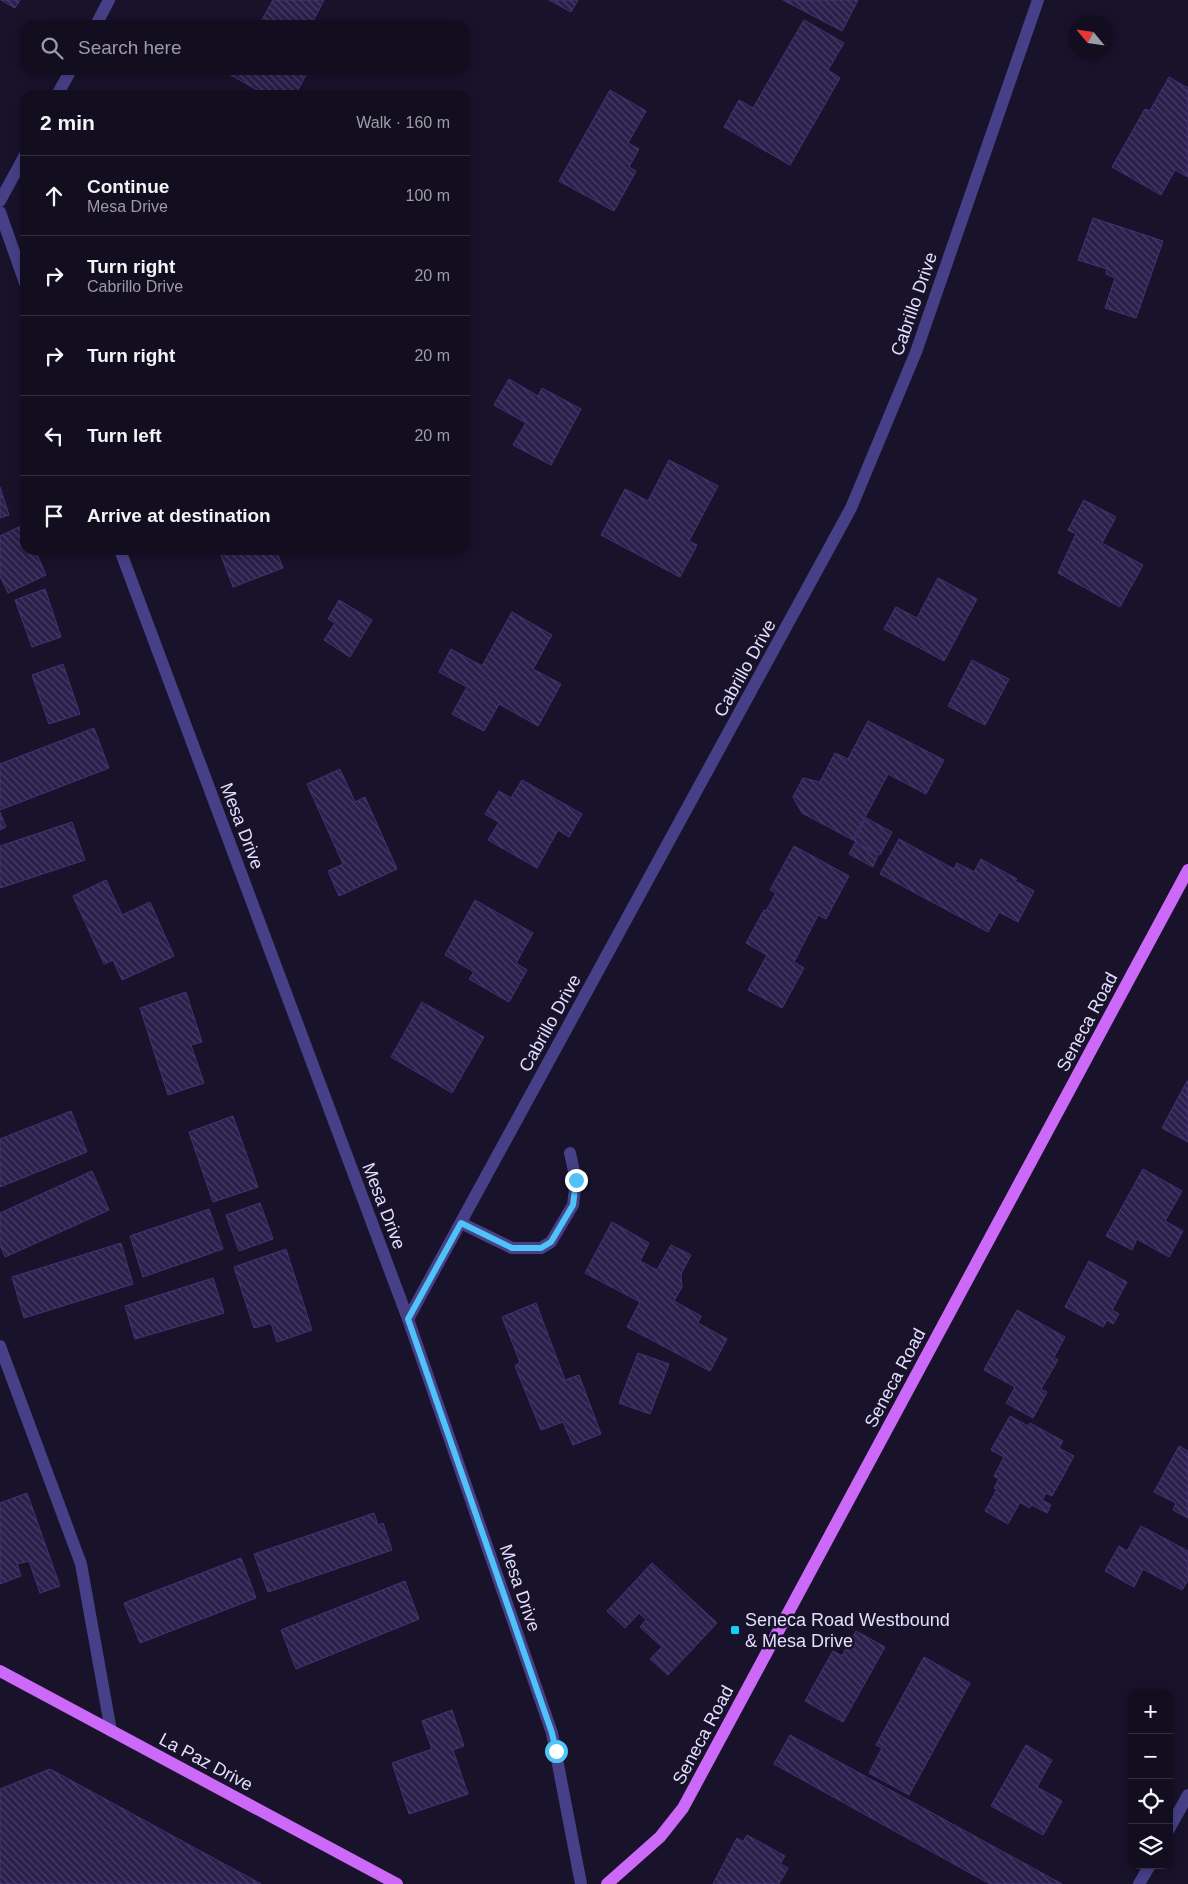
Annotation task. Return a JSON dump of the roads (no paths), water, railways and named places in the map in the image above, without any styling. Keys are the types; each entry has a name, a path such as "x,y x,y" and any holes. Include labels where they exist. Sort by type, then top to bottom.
{"main road":[{"name":"Seneca Road","path":"607,1884 660,1837 683,1808 1188,870"},
{"name":"La Paz Drive","path":"0,1671 396,1884"}],"street":[{"path":"99,20 109,0"},
{"name":"Cabrillo Drive","path":"408,1319 851,508 916,352 1038,0"},
{"path":"60,90 68,75"},
{"path":"0,201 20,164"},
{"path":"0,212 20,269"},
{"name":"Mesa Drive","path":"122,555 408,1319 552,1733 581,1884"},
{"path":"461,1223 512,1248 541,1248 551,1242 573,1205 576,1180 570,1154"},
{"path":"0,1346 81,1564 111,1731"},
{"path":"1172,1824 1188,1795"},
{"path":"1139,1884 1148,1869"}],"place":[{"name":"Seneca Road Westbound & Mesa Drive","path":"735,1630"}]}
